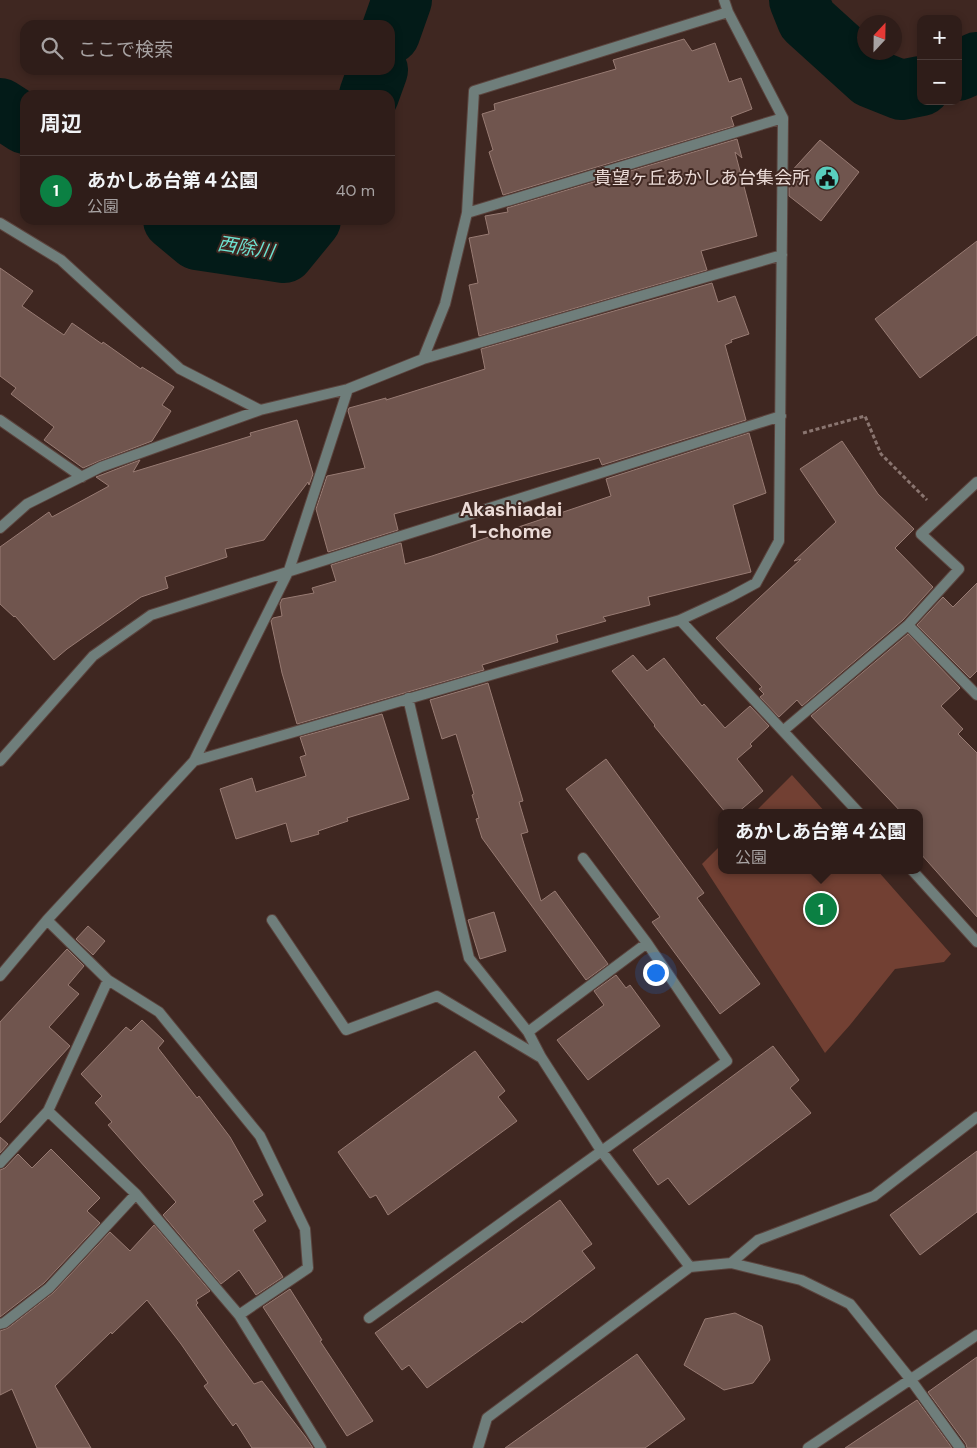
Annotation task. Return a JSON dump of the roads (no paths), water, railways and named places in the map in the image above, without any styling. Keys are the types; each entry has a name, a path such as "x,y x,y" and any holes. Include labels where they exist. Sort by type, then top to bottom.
{"street":[{"path":"194,761 680,620 756,583 779,540 782,118 728,12 724,0"},
{"path":"423,359 445,304 467,213 474,91 728,12"},
{"path":"467,213 782,118"},
{"path":"0,224 61,260 180,370 260,410"},
{"path":"0,528 27,504 101,467 260,410 348,389 423,359 782,255"},
{"path":"0,976 47,920 194,761 289,570 348,389"},
{"path":"0,761 93,656 150,615 781,416"},
{"path":"0,420 82,476"},
{"path":"784,730 908,625 959,569 921,534 977,482"},
{"path":"680,620 855,809"},
{"path":"908,625 977,695"},
{"path":"408,698 469,958 528,1032 541,1057 602,1152 690,1267"},
{"path":"369,1318 727,1061 647,943 583,858"},
{"path":"916,874 977,942"},
{"path":"47,920 108,980 159,1012 260,1136 305,1228 308,1268 239,1315"},
{"path":"272,920 346,1030 437,996 541,1057"},
{"path":"528,1032 647,943"},
{"path":"0,1163 48,1112 108,980"},
{"path":"48,1112 136,1194 239,1315 321,1448"},
{"path":"731,1263 758,1240 874,1196 977,1117"},
{"path":"0,1324 4,1323 49,1288 136,1194"},
{"path":"478,1448 487,1418 690,1267 731,1263 801,1280 850,1304 911,1380 960,1448"},
{"path":"808,1448 977,1335"}],"waterway":[{"name":"西除川","path":"395,20 402,0"},
{"name":"西除川","path":"799,0 807,20 871,78 901,90 917,87"},
{"name":"西除川","path":"962,69 977,62"},
{"name":"西除川","path":"371,90 376,75"},
{"name":"西除川","path":"0,108 20,121"},
{"name":"西除川","path":"179,225 197,240 284,253 307,225"}],"place":[{"name":"貴望ヶ丘あかしあ台集会所","path":"827,178"},
{"name":"あかしあ台第４公園","path":"821,909"}],"district":[{"name":"Akashiadai 1-chome","path":"511,520"}]}
